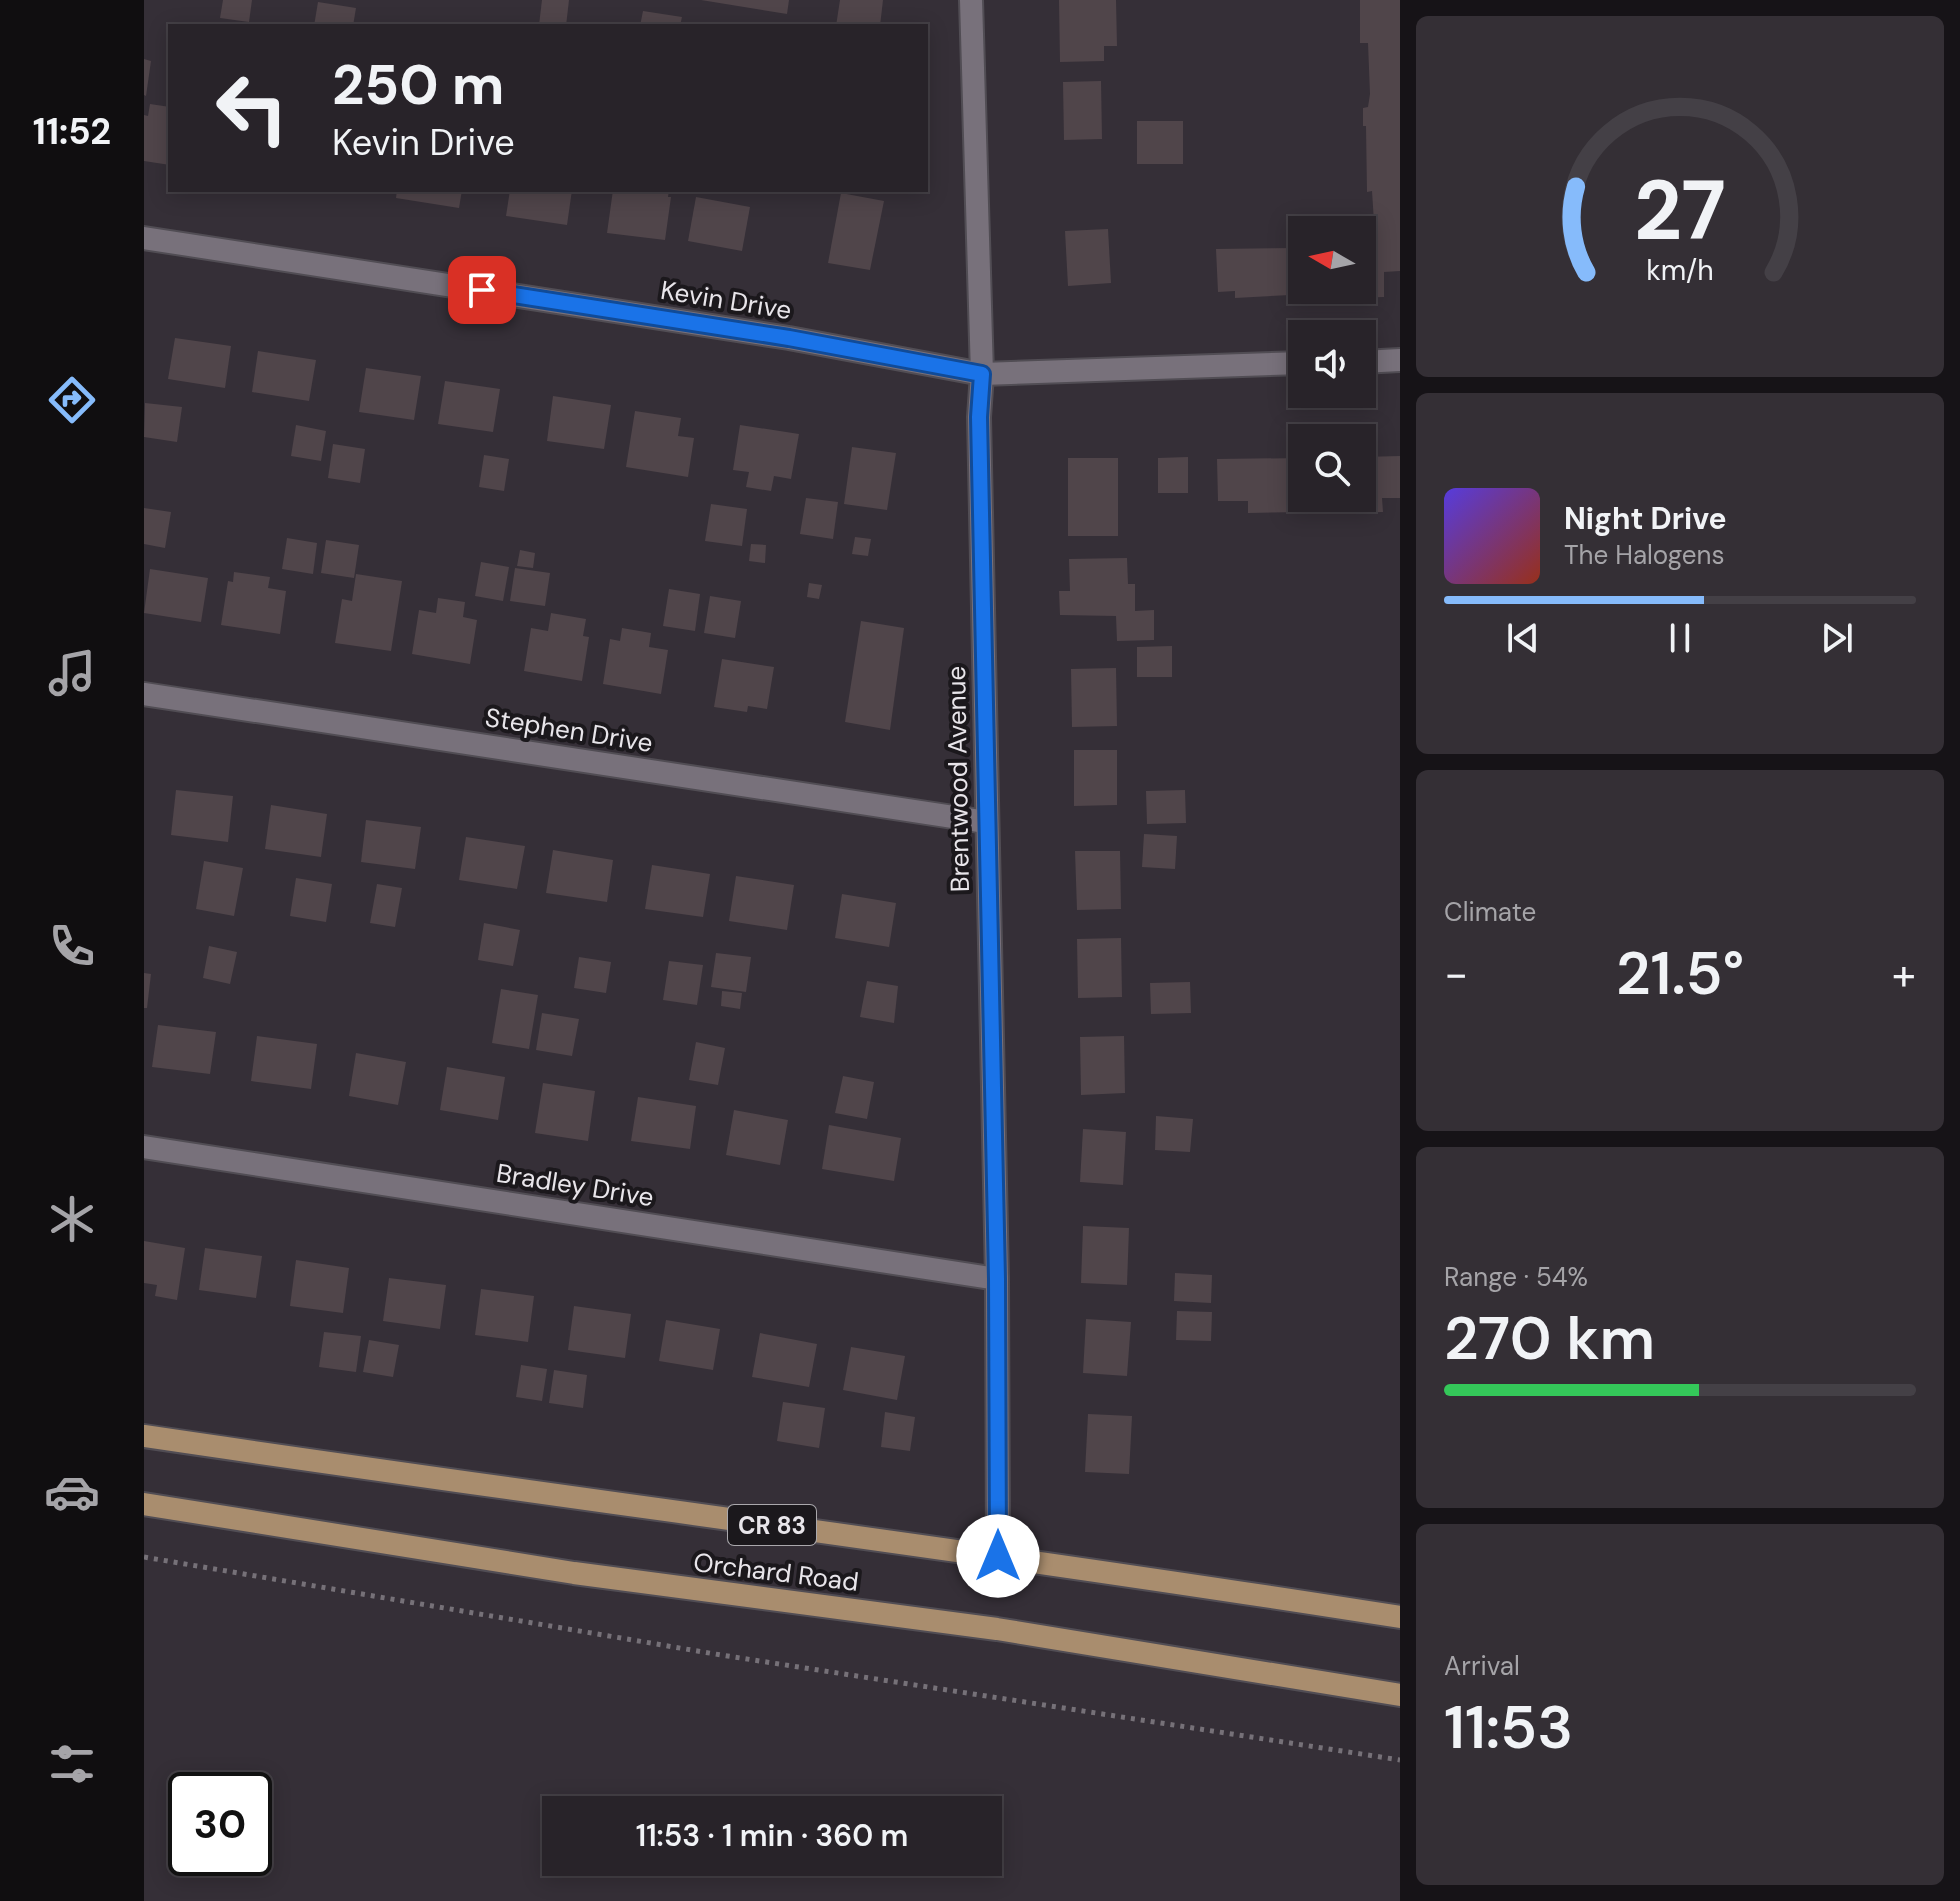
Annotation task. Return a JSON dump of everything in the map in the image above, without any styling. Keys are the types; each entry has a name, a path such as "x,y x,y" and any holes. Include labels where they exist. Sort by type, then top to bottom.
{"main road":[{"name":"Orchard Road","path":"144,1436 998,1556 1400,1617"},
{"name":"Orchard Road","path":"144,1504 559,1571 997,1629 1400,1695"}],"street":[{"name":"Brentwood Avenue","path":"971,0 982,374 979,417 997,1279 998,1556"},
{"name":"Kevin Drive","path":"144,238 789,338 982,374 1288,363"},
{"path":"1376,361 1400,360"},
{"name":"Stephen Drive","path":"144,694 986,822"},
{"name":"Bradley Drive","path":"144,1147 997,1279"}],"path":[{"path":"144,1557 721,1655 1400,1760"}],"building":[{"path":"223,0 252,0 249,22 220,18"},
{"path":"542,0 569,0 566,24 539,24"},
{"path":"701,0 789,0 787,14"},
{"path":"840,0 883,0 880,24 836,24"},
{"path":"1059,0 1116,0 1117,46 1104,46 1104,61 1060,62"},
{"path":"1360,0 1400,0 1400,271 1384,272 1384,297 1376,297 1376,216 1372,191 1367,192 1366,126 1363,126 1363,108 1368,107 1370,94 1368,43 1360,43"},
{"path":"318,2 356,8 353,24 314,24"},
{"path":"643,11 682,17 680,24 640,24"},
{"path":"144,59 151,61 146,96 144,95"},
{"path":"1101,81 1102,139 1064,140 1063,82"},
{"path":"150,104 168,107 168,165 144,161 144,115 148,116"},
{"path":"1137,121 1183,121 1183,164 1137,164"},
{"path":"397,192 462,192 459,208 396,198"},
{"path":"510,192 572,192 567,225 506,216"},
{"path":"613,192 669,192 668,197 671,197 665,240 607,233"},
{"path":"841,193 884,201 870,270 828,263"},
{"path":"696,197 750,207 742,251 688,241"},
{"path":"1108,229 1111,283 1068,286 1065,231"},
{"path":"1288,248 1288,295 1235,298 1235,291 1218,292 1216,249"},
{"path":"175,338 231,346 225,388 168,379"},
{"path":"258,351 316,360 309,401 252,392"},
{"path":"366,368 421,376 414,420 359,412"},
{"path":"445,381 500,389 493,432 438,424"},
{"path":"553,396 611,405 604,449 547,441"},
{"path":"145,403 182,407 177,442 144,437"},
{"path":"635,411 681,418 678,436 694,438 688,477 626,467"},
{"path":"296,425 326,431 321,461 291,456"},
{"path":"740,425 799,434 791,479 774,476 771,491 746,487 749,472 733,470"},
{"path":"333,444 365,449 360,483 328,478"},
{"path":"852,447 896,453 887,510 844,504"},
{"path":"484,455 509,459 504,491 479,487"},
{"path":"1400,456 1400,498 1382,498 1383,512 1326,513 1376,512 1376,457"},
{"path":"1188,457 1188,493 1158,493 1158,458"},
{"path":"1068,458 1118,458 1118,536 1068,536"},
{"path":"1288,458 1288,512 1303,512 1248,513 1248,501 1218,501 1217,459"},
{"path":"806,498 838,502 833,539 800,534"},
{"path":"711,504 747,509 742,546 705,541"},
{"path":"144,508 171,512 165,548 144,544"},
{"path":"855,537 871,539 868,556 852,554"},
{"path":"287,538 317,543 313,574 282,569"},
{"path":"326,540 359,545 354,578 321,573"},
{"path":"751,544 766,545 765,563 749,561"},
{"path":"520,550 535,553 533,568 517,566"},
{"path":"1127,558 1128,584 1135,584 1135,611 1154,610 1154,640 1117,641 1116,616 1060,615 1059,591 1070,591 1069,559"},
{"path":"481,562 509,567 503,601 475,596"},
{"path":"515,568 550,573 545,606 510,601"},
{"path":"150,569 208,578 201,622 144,613"},
{"path":"234,572 270,577 268,588 286,591 280,634 221,625 228,581 233,582"},
{"path":"356,574 402,581 391,651 335,643 342,599 352,601"},
{"path":"809,583 822,585 819,599 807,597"},
{"path":"669,589 700,594 695,631 663,626"},
{"path":"710,596 741,601 735,638 704,633"},
{"path":"438,598 465,602 463,617 477,620 470,664 412,654 419,610 436,613"},
{"path":"551,613 586,619 583,636 589,637 582,681 524,671 531,628 548,631"},
{"path":"861,621 904,628 890,730 845,722"},
{"path":"622,628 651,633 649,647 668,650 661,694 603,684 610,639 620,641"},
{"path":"1172,646 1172,677 1137,677 1137,647"},
{"path":"722,659 774,667 767,709 748,706 747,712 714,707"},
{"path":"1116,668 1117,726 1072,727 1071,669"},
{"path":"1074,750 1117,750 1117,805 1074,806"},
{"path":"176,790 233,796 228,842 171,835"},
{"path":"1185,790 1186,823 1147,824 1146,791"},
{"path":"271,805 327,814 321,857 265,849"},
{"path":"366,820 421,827 415,869 361,862"},
{"path":"1144,834 1177,836 1175,869 1142,867"},
{"path":"466,837 525,846 517,889 459,880"},
{"path":"553,850 613,860 607,902 546,893"},
{"path":"1075,851 1120,851 1121,909 1077,910"},
{"path":"204,861 243,868 234,916 196,909"},
{"path":"652,865 710,874 703,917 645,909"},
{"path":"736,876 794,885 787,930 729,921"},
{"path":"296,878 332,884 326,922 290,916"},
{"path":"377,884 402,888 395,927 370,923"},
{"path":"842,894 896,903 889,947 835,938"},
{"path":"484,923 520,930 513,966 478,960"},
{"path":"1121,938 1122,997 1078,998 1077,939"},
{"path":"209,946 237,952 230,984 203,978"},
{"path":"716,953 751,957 746,992 711,987"},
{"path":"579,957 611,962 606,993 574,988"},
{"path":"669,961 703,965 697,1005 663,1000"},
{"path":"144,973 151,974 147,1008 144,1008"},
{"path":"867,981 898,986 894,1023 860,1017"},
{"path":"1190,982 1191,1013 1151,1014 1150,983"},
{"path":"501,989 538,995 529,1049 492,1043"},
{"path":"722,991 742,993 740,1009 721,1006"},
{"path":"542,1013 579,1019 572,1056 536,1050"},
{"path":"158,1025 216,1032 210,1074 152,1067"},
{"path":"257,1036 317,1044 311,1089 251,1081"},
{"path":"1124,1036 1125,1093 1081,1095 1080,1037"},
{"path":"696,1042 725,1048 718,1085 689,1080"},
{"path":"356,1053 406,1062 398,1105 349,1096"},
{"path":"447,1067 505,1077 498,1120 440,1110"},
{"path":"843,1076 874,1082 867,1119 835,1113"},
{"path":"543,1083 595,1091 588,1141 535,1133"},
{"path":"638,1097 696,1106 690,1149 631,1141"},
{"path":"734,1110 788,1120 780,1165 726,1155"},
{"path":"1156,1116 1193,1119 1190,1152 1155,1150"},
{"path":"829,1125 901,1138 894,1181 822,1169"},
{"path":"1083,1129 1126,1132 1123,1185 1080,1182"},
{"path":"1083,1226 1129,1228 1127,1285 1081,1283"},
{"path":"144,1241 185,1248 177,1300 155,1296 157,1285 144,1283"},
{"path":"205,1248 262,1256 256,1298 199,1290"},
{"path":"296,1260 349,1268 343,1313 290,1306"},
{"path":"1175,1273 1212,1275 1211,1303 1174,1301"},
{"path":"389,1278 446,1285 440,1329 383,1321"},
{"path":"481,1289 534,1296 528,1342 475,1335"},
{"path":"574,1306 631,1314 625,1358 568,1350"},
{"path":"1177,1311 1212,1312 1211,1341 1176,1340"},
{"path":"1086,1319 1131,1322 1127,1376 1083,1373"},
{"path":"666,1320 720,1329 713,1370 659,1361"},
{"path":"324,1332 361,1336 356,1372 319,1367"},
{"path":"760,1333 817,1344 809,1387 752,1377"},
{"path":"369,1340 399,1345 393,1377 363,1372"},
{"path":"851,1347 905,1356 897,1400 843,1390"},
{"path":"521,1365 547,1369 542,1401 516,1397"},
{"path":"554,1370 587,1375 583,1408 549,1403"},
{"path":"783,1402 825,1408 819,1448 777,1441"},
{"path":"885,1412 915,1417 910,1451 881,1447"},
{"path":"1088,1414 1132,1416 1129,1474 1085,1472"}],"route":[{"path":"482,290 789,338 982,374 979,417 997,1279 998,1556"}]}
